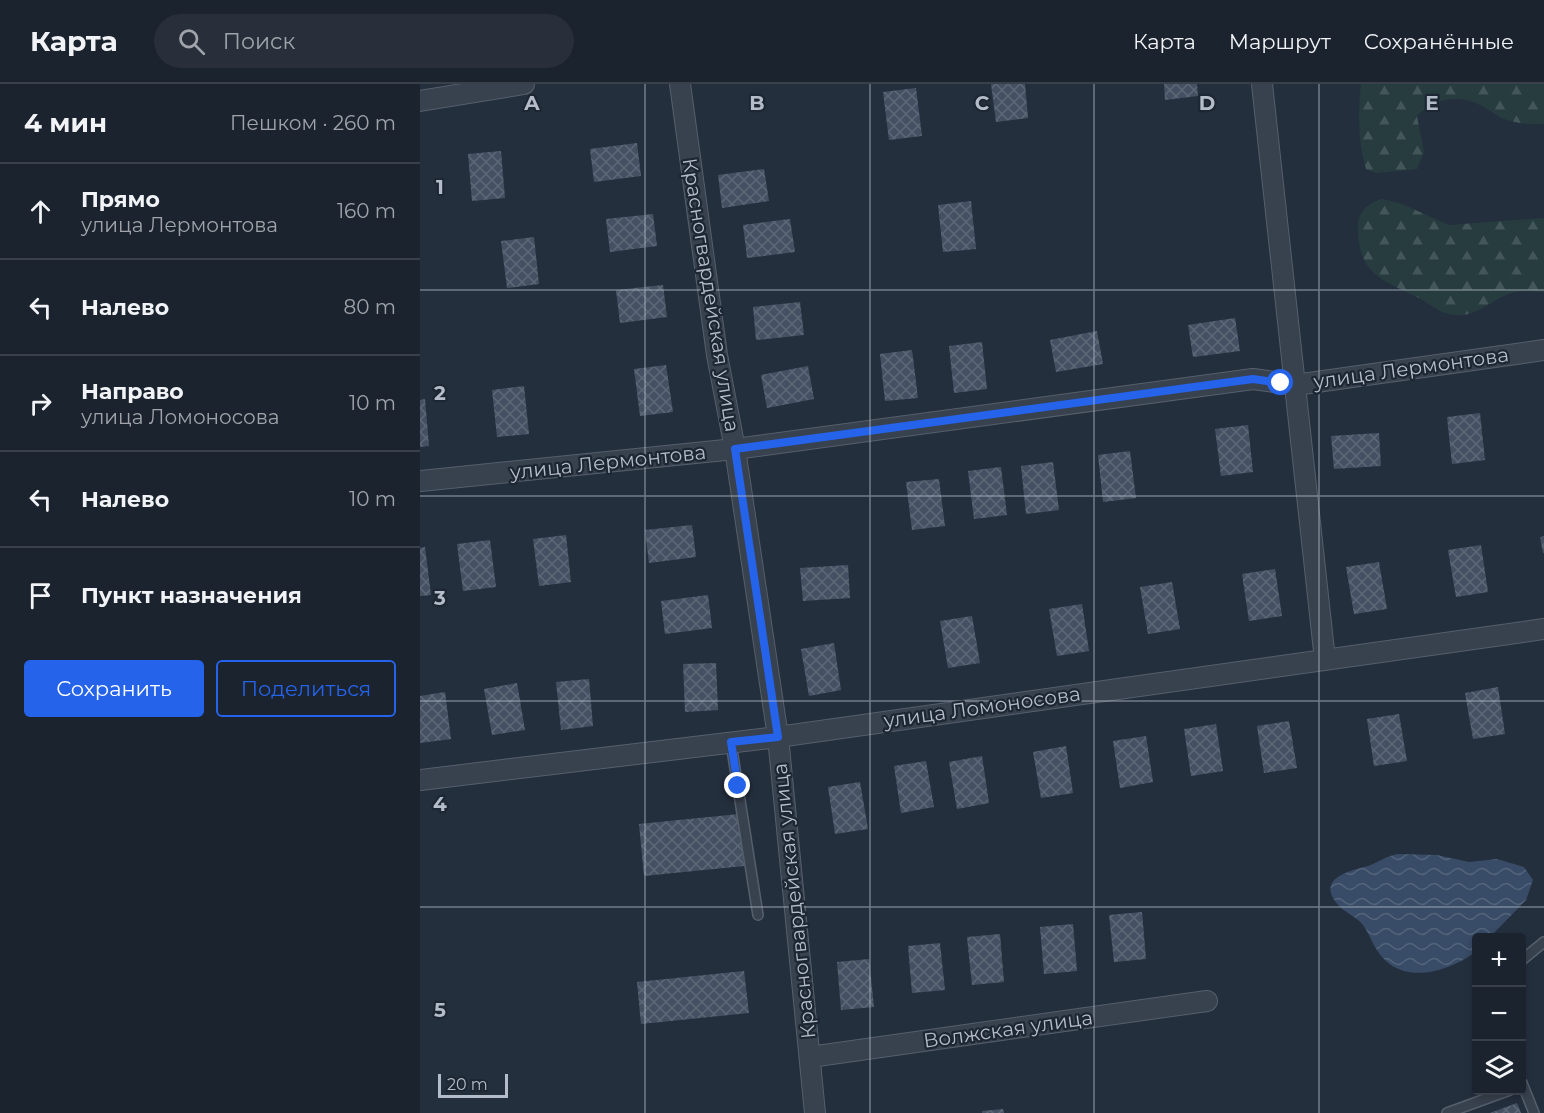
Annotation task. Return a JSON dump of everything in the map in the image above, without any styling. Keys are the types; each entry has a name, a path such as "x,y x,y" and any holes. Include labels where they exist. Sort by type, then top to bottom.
{"street":[{"path":"420,102 524,84"},
{"name":"Красногвардейская улица","path":"680,84 717,355 735,449 778,737 815,1113"},
{"path":"1262,84 1325,660"},
{"name":"улица Лермонтова","path":"420,481 735,449 1253,379 1295,385 1544,350"},
{"name":"улица Ломоносова","path":"420,780 778,737 1544,629"},
{"name":"Волжская улица","path":"810,1057 1207,1000"}],"lane":[{"path":"731,742 758,915"},
{"path":"1526,956 1544,942"},
{"path":"1448,1113 1497,1095"},
{"path":"1526,1095 1534,1113"}],"green space":[{"path":"1361,84 1544,84 1544,124 1507,120 1482,106 1464,100 1439,101 1417,116 1424,152 1417,169 1376,173 1366,169 1361,148 1359,116"},
{"path":"1382,199 1402,204 1449,225 1544,218 1544,292 1512,293 1475,312 1459,315 1441,311 1392,285 1367,265 1359,242 1358,222 1362,213 1372,203"}],"water":[{"path":"1398,854 1437,855 1469,862 1497,859 1524,867 1533,880 1526,900 1494,933 1472,933 1472,954 1442,969 1418,973 1406,971 1395,967 1381,956 1363,925 1338,905 1331,893 1334,880 1340,876"}],"building":[{"path":"991,84 1025,84 1028,118 996,122"},
{"path":"1164,84 1197,84 1198,96 1165,100"},
{"path":"916,88 922,136 889,140 883,92"},
{"path":"637,143 641,176 594,182 590,149"},
{"path":"501,151 505,198 472,201 468,154"},
{"path":"764,169 769,201 722,208 718,175"},
{"path":"971,201 976,249 943,252 938,205"},
{"path":"653,214 657,246 610,252 606,219"},
{"path":"790,219 795,252 747,258 743,225"},
{"path":"534,237 539,284 507,288 501,241"},
{"path":"663,285 667,317 620,323 616,290"},
{"path":"800,302 804,335 756,340 753,307"},
{"path":"1235,318 1240,351 1193,357 1188,325"},
{"path":"1097,331 1103,364 1056,372 1050,340"},
{"path":"982,342 987,389 954,393 949,346"},
{"path":"912,350 918,398 885,401 880,354"},
{"path":"666,365 673,412 640,416 634,369"},
{"path":"808,366 814,399 767,408 761,375"},
{"path":"524,386 529,434 497,437 492,390"},
{"path":"425,399 429,446 420,447 420,400"},
{"path":"1480,413 1485,460 1452,464 1447,417"},
{"path":"1248,425 1253,472 1221,476 1215,429"},
{"path":"1379,433 1381,466 1334,469 1331,436"},
{"path":"1130,451 1136,498 1103,502 1098,455"},
{"path":"1053,462 1059,510 1026,514 1021,466"},
{"path":"1001,467 1007,515 974,519 968,471"},
{"path":"939,479 945,526 912,530 906,482"},
{"path":"692,525 696,557 649,563 645,530"},
{"path":"566,535 571,582 539,586 533,539"},
{"path":"1544,536 1544,553 1543,553 1540,537"},
{"path":"490,540 496,587 463,591 457,544"},
{"path":"1481,545 1488,592 1456,597 1448,550"},
{"path":"425,547 431,595 420,596 420,548"},
{"path":"1379,562 1387,609 1354,614 1346,567"},
{"path":"848,565 850,598 803,601 800,568"},
{"path":"1275,569 1282,616 1249,621 1242,574"},
{"path":"1172,582 1180,629 1148,634 1140,587"},
{"path":"708,595 712,628 665,634 661,601"},
{"path":"1082,604 1089,651 1057,656 1049,609"},
{"path":"972,616 980,663 948,668 940,621"},
{"path":"834,643 841,690 809,696 801,649"},
{"path":"716,663 718,710 685,712 683,664"},
{"path":"589,679 593,726 561,730 556,682"},
{"path":"517,683 525,730 492,735 484,689"},
{"path":"1498,687 1505,734 1473,739 1465,693"},
{"path":"445,692 451,739 420,743 420,696"},
{"path":"1399,714 1407,761 1374,766 1367,719"},
{"path":"1289,721 1297,768 1264,773 1257,726"},
{"path":"1216,724 1223,771 1191,776 1184,729"},
{"path":"1146,736 1153,782 1120,788 1113,741"},
{"path":"1066,746 1073,793 1041,798 1033,752"},
{"path":"982,756 989,803 957,809 949,762"},
{"path":"926,761 934,807 901,813 894,766"},
{"path":"860,782 868,829 835,834 828,787"},
{"path":"739,814 744,866 644,876 639,824"},
{"path":"1142,912 1146,959 1114,962 1109,915"},
{"path":"1073,924 1077,971 1044,974 1040,927"},
{"path":"1000,934 1004,982 972,985 967,937"},
{"path":"940,943 945,990 912,993 908,946"},
{"path":"869,959 874,1007 841,1010 837,962"},
{"path":"744,971 749,1013 641,1024 637,982"},
{"path":"1517,1103 1521,1113 1490,1113"},
{"path":"1003,1109 1004,1113 982,1113 982,1111"}],"route":[{"path":"738,786 731,742 778,737 735,449 1253,379 1281,383"}]}
